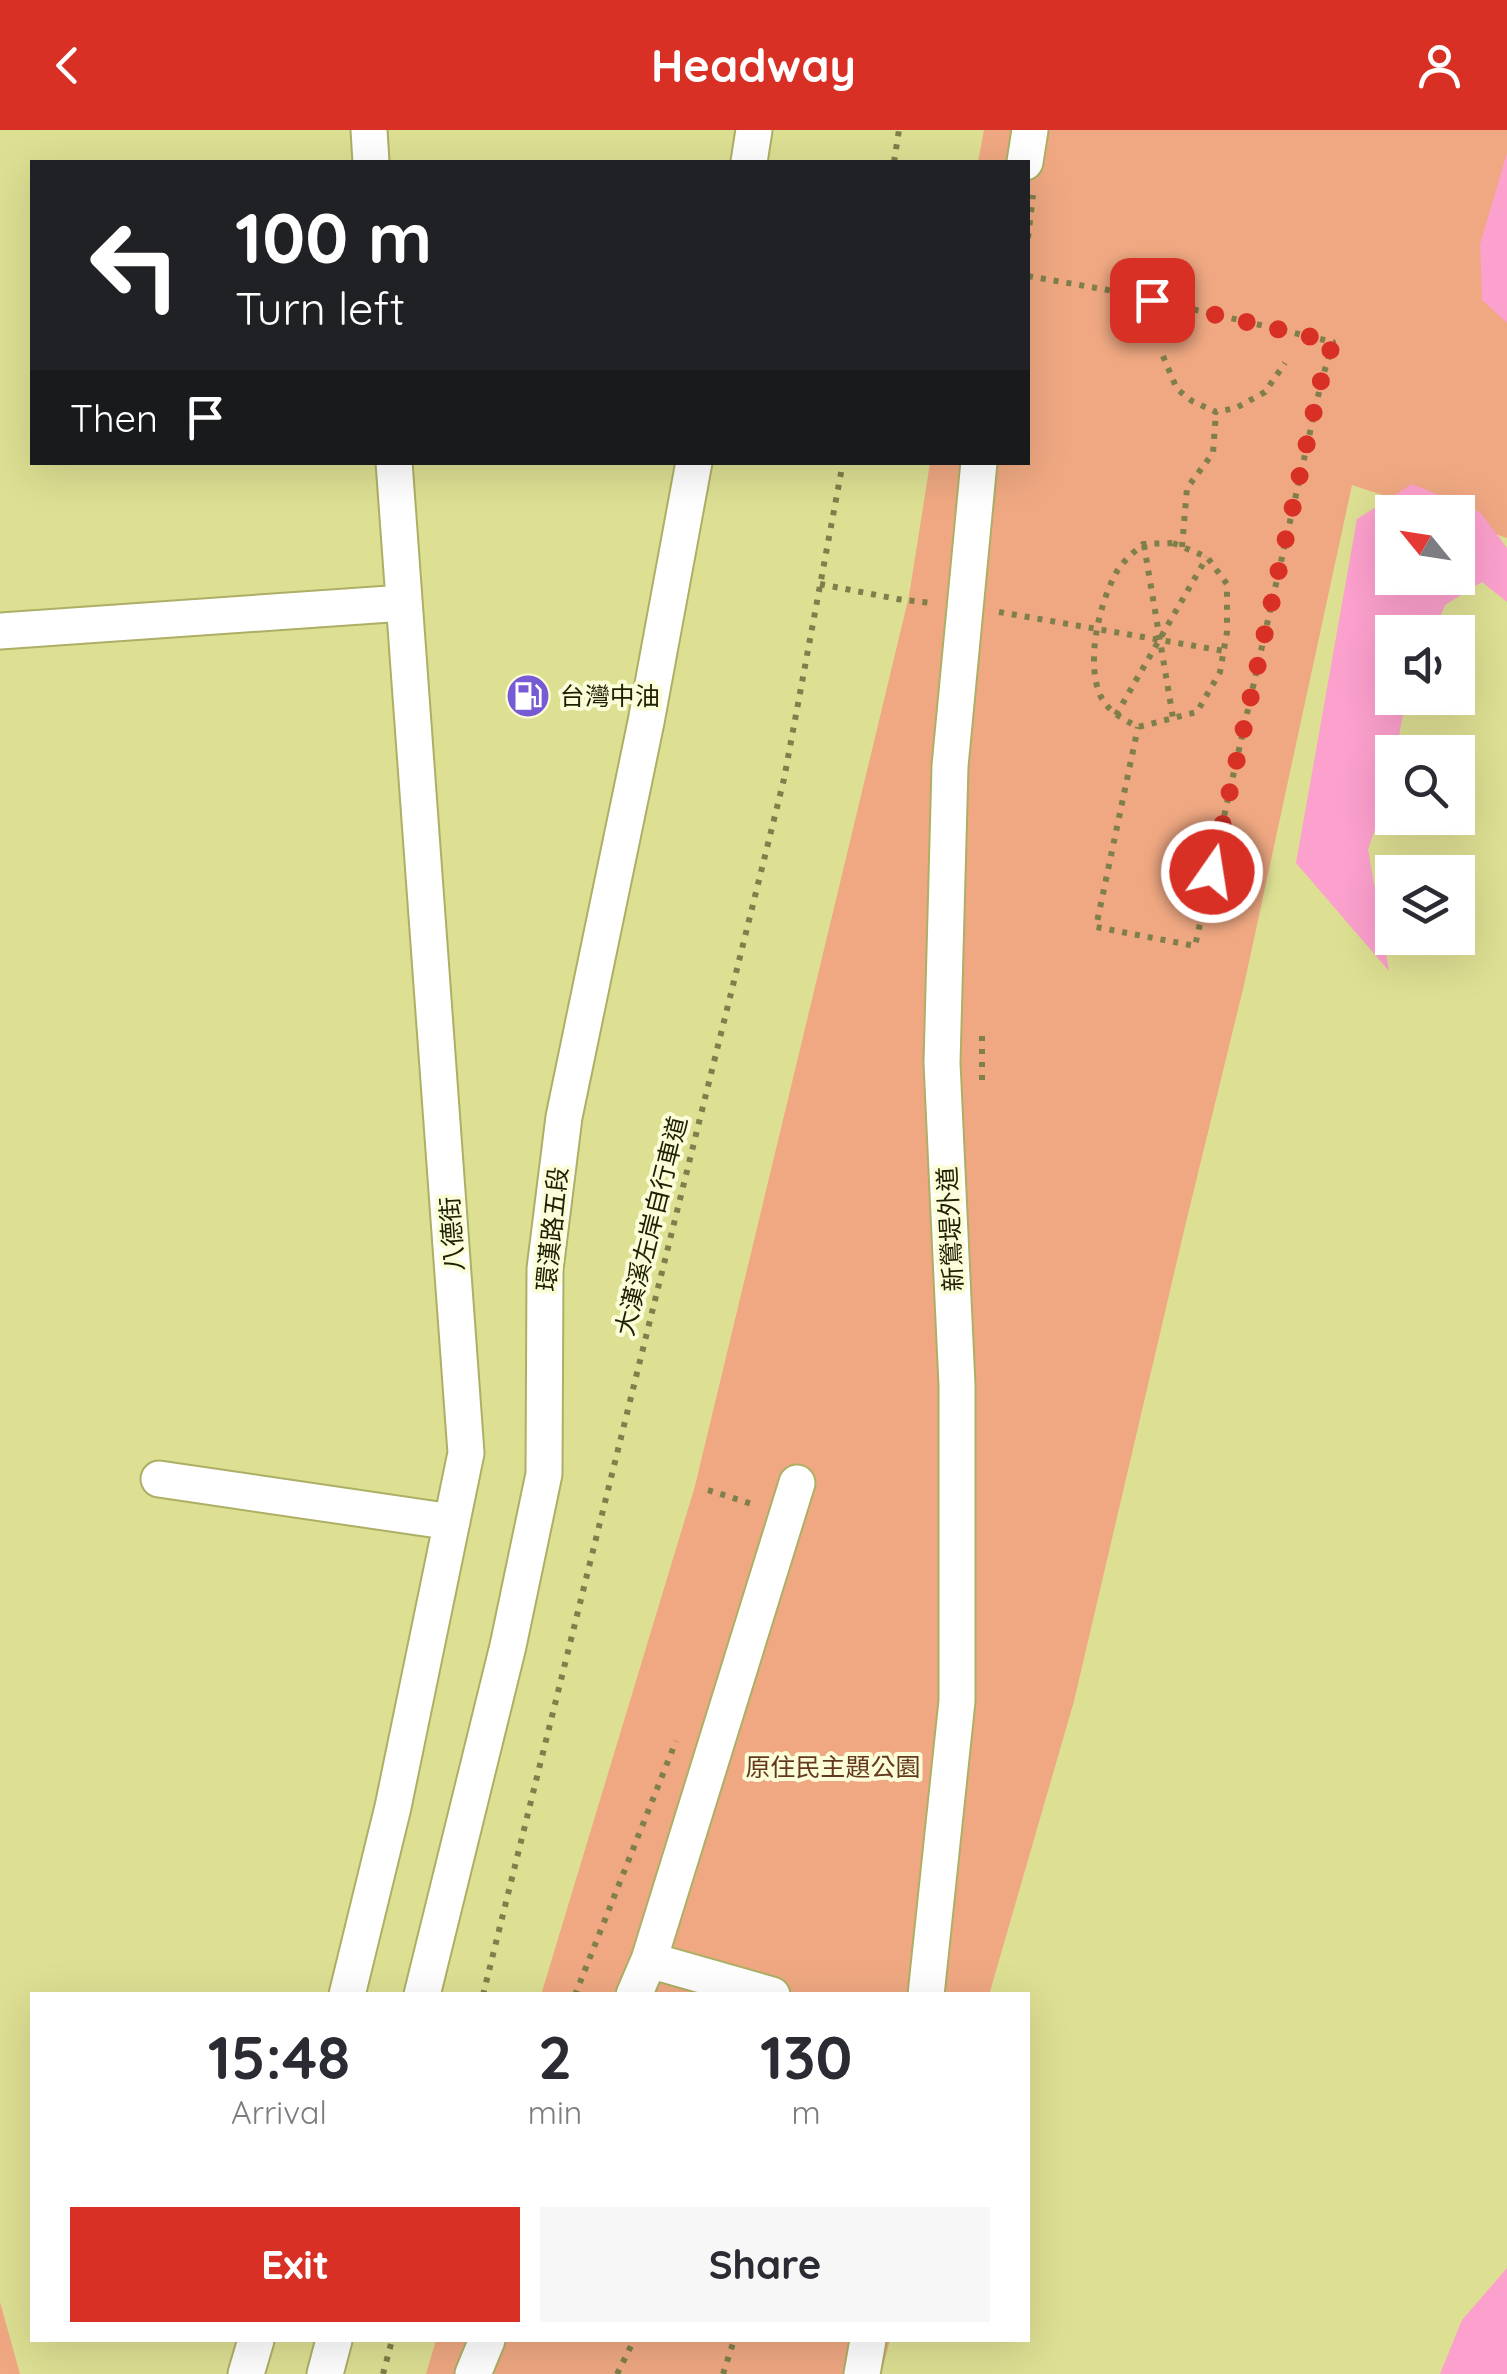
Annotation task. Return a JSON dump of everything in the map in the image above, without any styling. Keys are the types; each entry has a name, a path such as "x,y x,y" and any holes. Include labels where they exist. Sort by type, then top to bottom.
{"street":[{"path":"369,130 371,160"},
{"path":"748,160 754,130"},
{"path":"1026,160 1030,130"},
{"name":"八德街","path":"348,1992 392,1808 466,1453 394,465"},
{"name":"環漢路五段","path":"423,1992 508,1646 544,1474 545,1269 564,1118 646,722 693,465"},
{"name":"新鶯堤外道","path":"926,1992 957,1701 957,1386 942,1063 950,766 979,465"},
{"path":"0,632 404,602"},
{"path":"159,1479 452,1522"},
{"path":"635,1992 649,1960 792,1499"},
{"path":"649,1960 761,1992"},
{"path":"246,2374 255,2342"},
{"path":"325,2374 333,2342"},
{"path":"473,2374 486,2342"},
{"path":"862,2374 868,2342"}],"path":[{"path":"894,160 899,130"},
{"path":"1030,276 1118,292 1333,342 1320,384 1195,946 1096,927 1138,727"},
{"path":"1163,356 1177,389 1216,412 1236,408 1264,392 1284,363"},
{"path":"1182,547 1187,488 1213,453 1216,412"},
{"name":"大漢溪左岸自行車道","path":"484,1992 784,779 842,465"},
{"path":"1172,543 1208,557 1228,584 1227,632 1220,672 1197,712 1138,727 1116,715 1102,698 1094,674 1098,619 1117,570 1144,544 1172,543"},
{"path":"1144,544 1172,718"},
{"path":"1116,715 1208,557"},
{"path":"820,584 897,599"},
{"path":"1098,630 1224,650"},
{"path":"708,1490 792,1499"},
{"path":"383,2374 391,2342"},
{"path":"618,2374 633,2342"},
{"path":"723,2374 733,2342"}],"green space":[{"name":"原住民主題公園","path":"984,130 1507,130 1507,538 1475,527 1475,495 1382,495 1352,485 1244,985 1074,1701 990,1992 542,1992 695,1486 909,596 930,465 1030,465 1030,160 978,160"},
{"path":"0,2302 20,2374 0,2374"},
{"path":"435,2342 889,2342 881,2374 426,2374"}],"shaded area":[{"path":"1507,153 1507,323 1482,300 1480,244"},
{"path":"1412,484 1439,495 1395,495"},
{"path":"1375,508 1375,595 1461,595 1445,605 1441,615 1375,615 1375,715 1403,715 1399,735 1375,735 1375,830 1368,849 1375,890 1375,955 1296,863 1357,519"},
{"path":"1475,510 1507,548 1507,602 1482,582 1475,586"},
{"path":"1375,955 1386,955 1389,971"},
{"path":"1507,2268 1507,2374 1440,2374 1462,2320"}],"place":[{"name":"台灣中油","path":"528,696"}],"route":[{"path":"1152,300 1333,342 1320,384 1212,872"}]}
